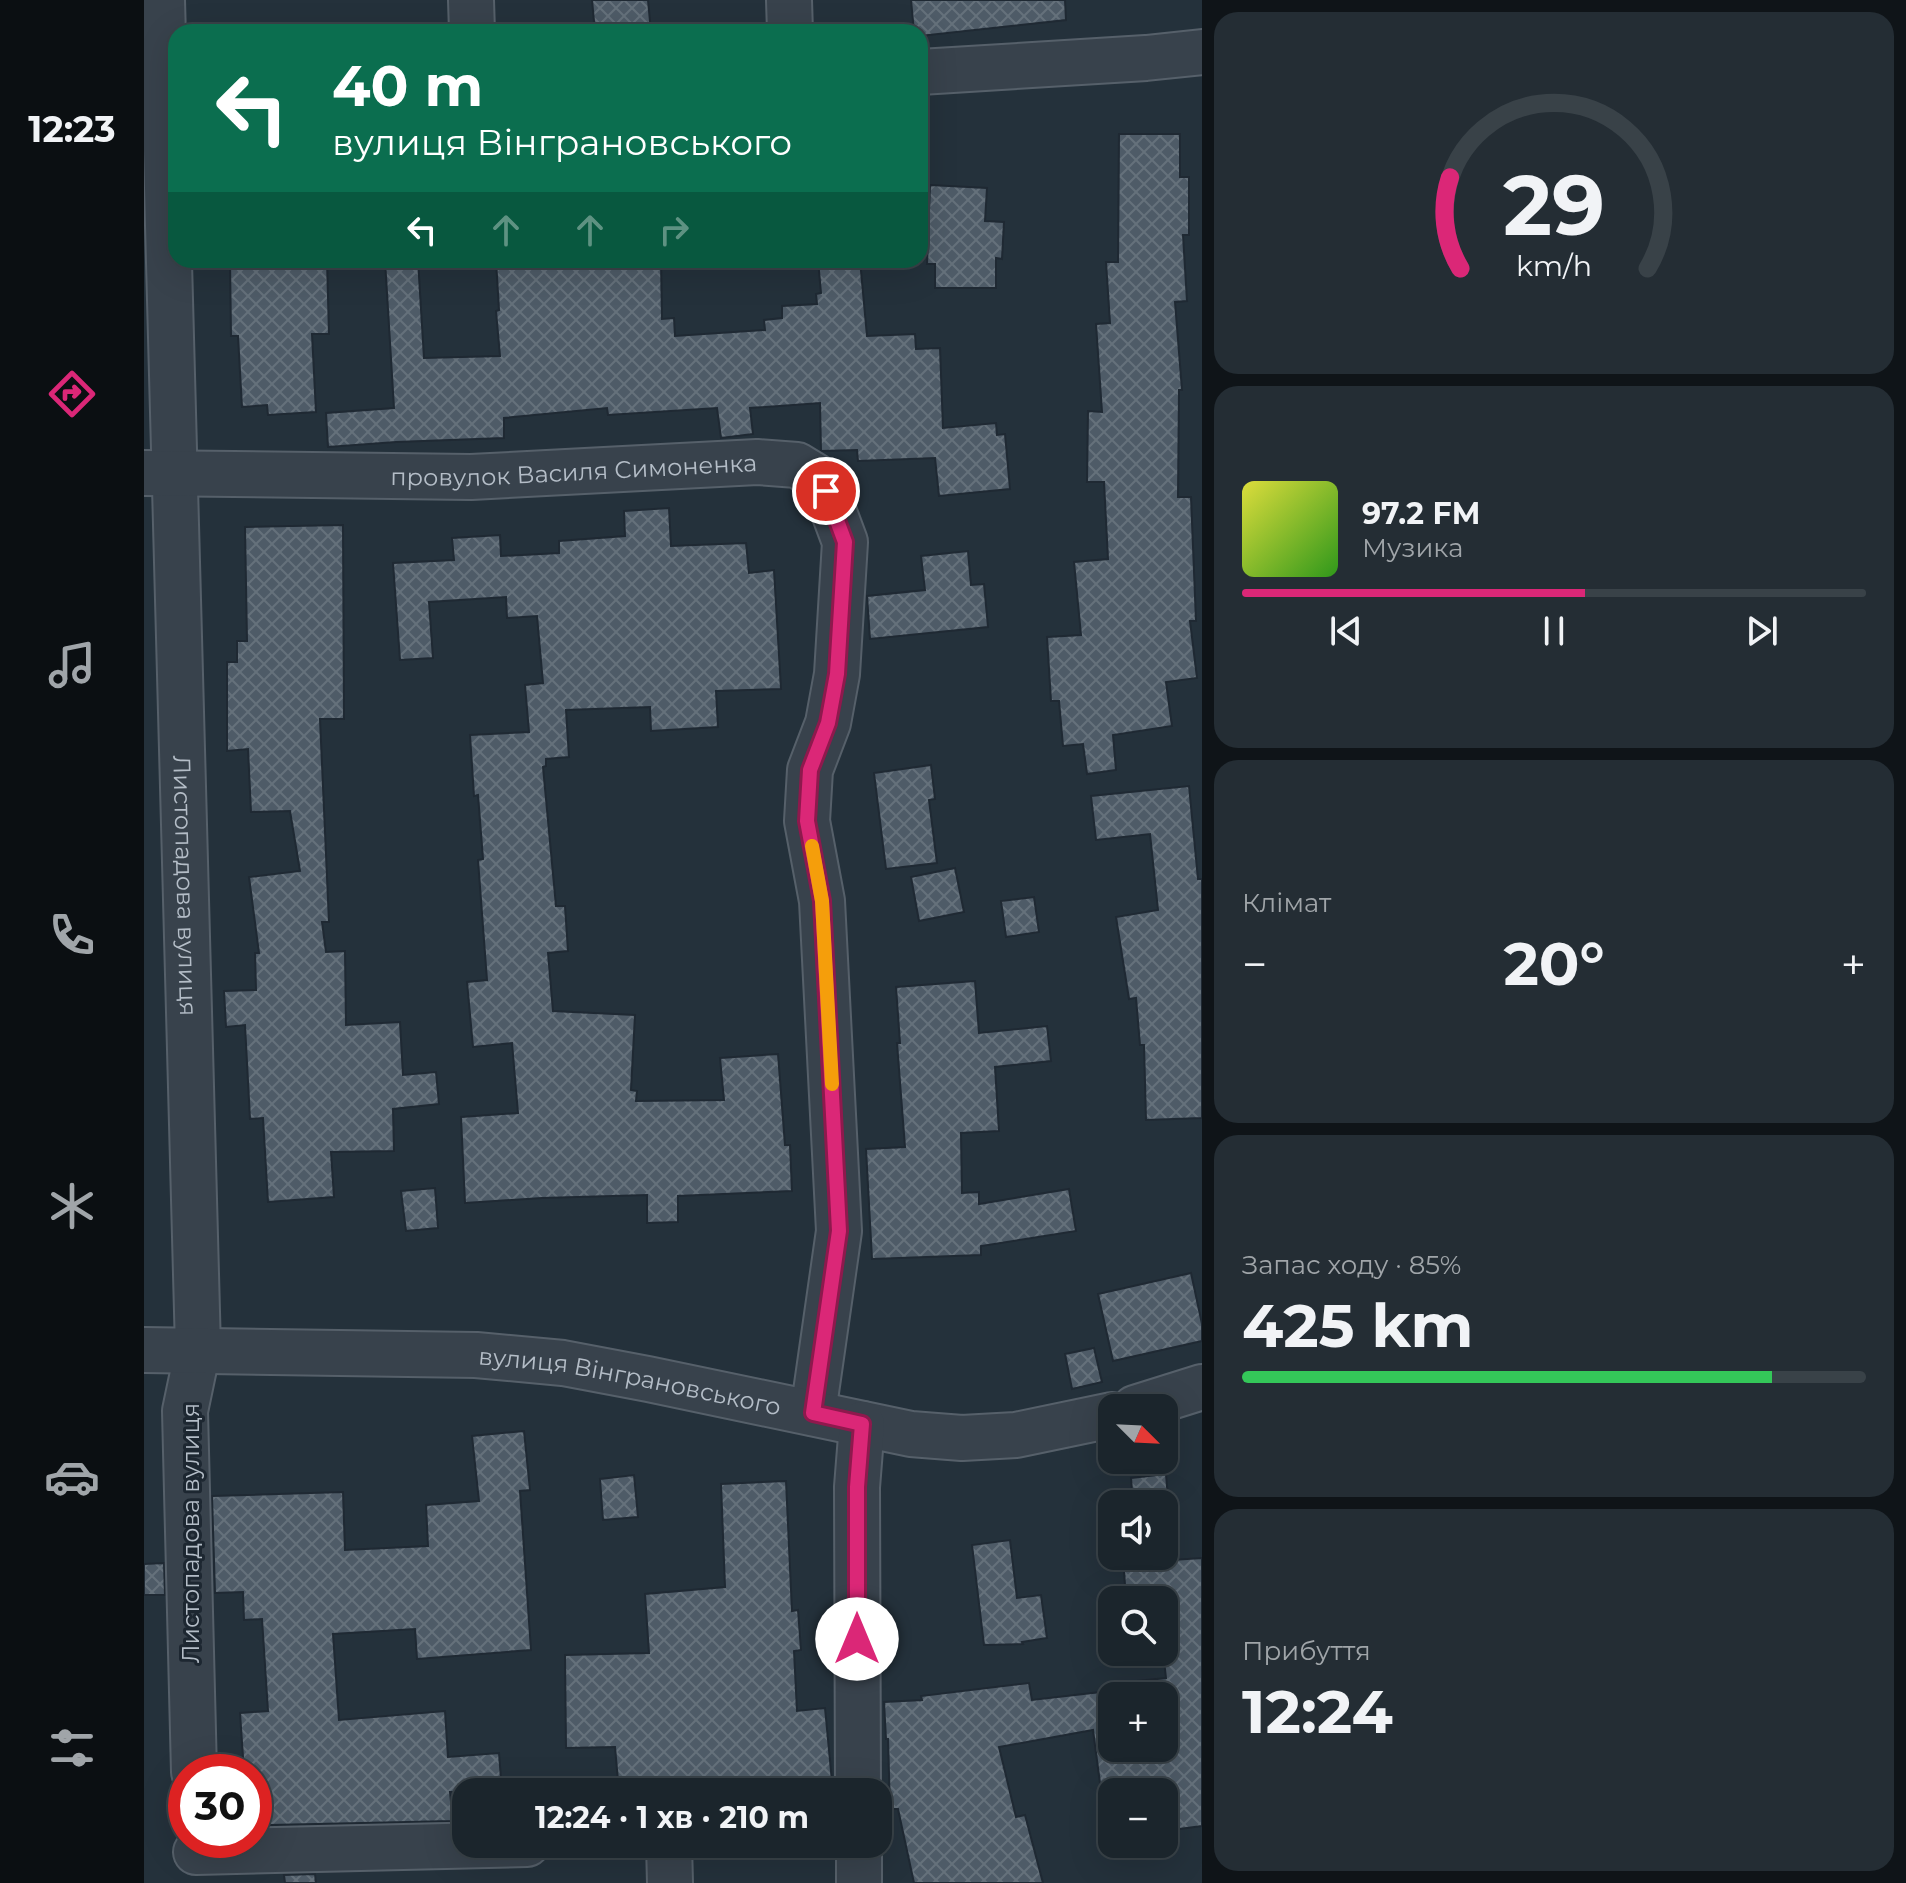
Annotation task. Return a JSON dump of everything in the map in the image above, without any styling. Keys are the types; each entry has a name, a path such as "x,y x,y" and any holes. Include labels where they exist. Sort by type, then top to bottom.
{"street":[{"name":"Листопадова вулиця","path":"162,0 160,473 198,1349 185,1411 194,1754"},
{"path":"471,0 472,24"},
{"path":"789,0 790,24"},
{"path":"928,72 1202,52"},
{"name":"провулок Василя Симоненка","path":"160,473 471,477 757,462 797,465 815,476 826,491 845,542 837,674 828,723 810,770 807,821 822,901 839,1231 813,1413"},
{"name":"вулиця Вінграновського","path":"144,1350 476,1355 563,1363 911,1434 962,1438 1016,1435 1098,1418"},
{"path":"1178,1395 1202,1387"},
{"path":"858,1778 857,1487 862,1424"},
{"path":"272,1855 452,1847"},
{"path":"669,1858 670,1883"},
{"path":"859,1858 859,1883"}],"building":[{"path":"592,0 648,0 650,24 594,24"},
{"path":"911,0 1065,0 1066,20 928,35 928,24 913,24"},
{"path":"1119,134 1180,134 1180,177 1189,177 1189,235 1183,235 1187,301 1175,302 1182,390 1179,390 1178,497 1191,497 1196,621 1190,621 1197,678 1166,682 1172,726 1113,735 1116,770 1087,774 1083,744 1063,746 1059,701 1051,701 1047,637 1081,635 1074,562 1108,559 1104,482 1087,482 1088,411 1102,412 1096,324 1110,323 1106,262 1118,262"},
{"path":"930,185 987,188 985,221 1004,222 1002,259 996,258 996,288 935,288 935,264 928,264"},
{"path":"230,268 327,268 329,334 312,334 316,412 268,415 267,405 242,407 238,336 231,336"},
{"path":"385,268 418,268 424,358 500,356 496,268 661,268 662,319 674,318 675,336 765,330 764,320 782,318 782,306 817,304 816,294 821,293 819,268 861,268 867,336 915,334 916,349 940,348 943,428 996,423 997,435 1005,434 1010,489 939,496 935,458 858,461 857,450 821,451 820,403 750,408 753,434 721,438 717,408 608,415 607,408 504,418 504,438 328,447 326,413 394,408"},
{"path":"669,508 671,546 746,543 749,573 774,570 781,689 716,691 718,727 651,731 650,707 566,710 569,757 546,759 546,766 543,767 556,906 565,906 568,951 548,953 553,1011 635,1015 631,1090 637,1091 636,1101 724,1100 720,1058 778,1054 785,1145 790,1145 792,1191 678,1196 678,1222 647,1223 647,1195 465,1203 461,1117 518,1113 512,1043 473,1047 467,982 487,980 478,860 483,859 470,735 529,732 525,685 543,683 537,616 507,618 506,597 429,602 433,658 400,660 393,563 454,560 452,538 500,535 501,556 559,553 559,541 625,536 624,511"},
{"path":"343,525 344,719 320,719 329,922 322,922 326,952 345,951 346,1025 400,1022 403,1075 436,1072 439,1104 393,1109 394,1151 331,1152 334,1197 268,1202 263,1118 250,1119 245,1025 226,1027 224,991 256,990 255,953 259,953 249,877 300,871 290,811 251,812 248,749 227,751 227,662 237,662 237,641 247,641 245,527"},
{"path":"968,551 971,585 984,584 988,627 870,639 867,596 925,590 921,556"},
{"path":"931,765 935,799 929,800 937,863 886,869 874,773"},
{"path":"1189,786 1198,879 1202,879 1202,1118 1146,1120 1144,1045 1140,1045 1136,998 1129,999 1116,917 1158,910 1150,834 1096,840 1091,796"},
{"path":"955,868 964,912 919,921 911,877"},
{"path":"1034,897 1039,932 1006,937 1001,901"},
{"path":"975,981 979,1033 1047,1026 1051,1061 995,1067 999,1131 961,1133 962,1193 979,1192 979,1204 1069,1189 1076,1231 981,1246 981,1255 872,1259 866,1149 905,1147 896,987"},
{"path":"435,1188 438,1228 406,1231 401,1191"},
{"path":"1191,1273 1202,1324 1202,1341 1113,1361 1098,1294"},
{"path":"1094,1348 1102,1382 1072,1389 1065,1354"},
{"path":"524,1431 530,1490 520,1491 531,1650 417,1659 415,1629 333,1634 339,1720 445,1711 448,1757 499,1753 501,1778 452,1778 452,1821 272,1825 272,1754 243,1754 240,1713 268,1711 262,1619 244,1620 243,1592 215,1593 212,1496 343,1492 345,1550 428,1546 426,1505 479,1501 472,1436"},
{"path":"1166,1474 1167,1490 1132,1490 1131,1478"},
{"path":"634,1475 638,1517 603,1520 600,1479"},
{"path":"786,1481 792,1611 798,1610 801,1650 794,1651 797,1711 825,1708 832,1778 618,1778 615,1747 566,1748 565,1655 649,1653 645,1594 725,1587 721,1484"},
{"path":"1010,1540 1017,1598 1041,1595 1047,1638 1023,1644 984,1645 972,1545"},
{"path":"1202,1558 1202,1826 1178,1829 1178,1778 1099,1778 1093,1730 999,1747 1016,1817 1025,1815 1043,1883 914,1883 898,1809 892,1809 884,1702 922,1700 921,1696 1029,1683 1032,1700 1098,1692 1098,1762 1178,1762 1178,1682 1128,1682 1166,1678 1165,1666 1178,1666 1178,1586 1125,1586 1124,1570 1178,1570 1178,1560"},
{"path":"164,1563 165,1595 144,1595 144,1564"},
{"path":"315,1874 316,1883 285,1883 284,1875"}],"slow traffic":[{"path":"812,846 822,901 832,1084"}],"route":[{"path":"826,491 845,542 837,674 828,723 810,770 807,821 822,901 839,1231 813,1413 862,1424 857,1487 857,1639"}]}
